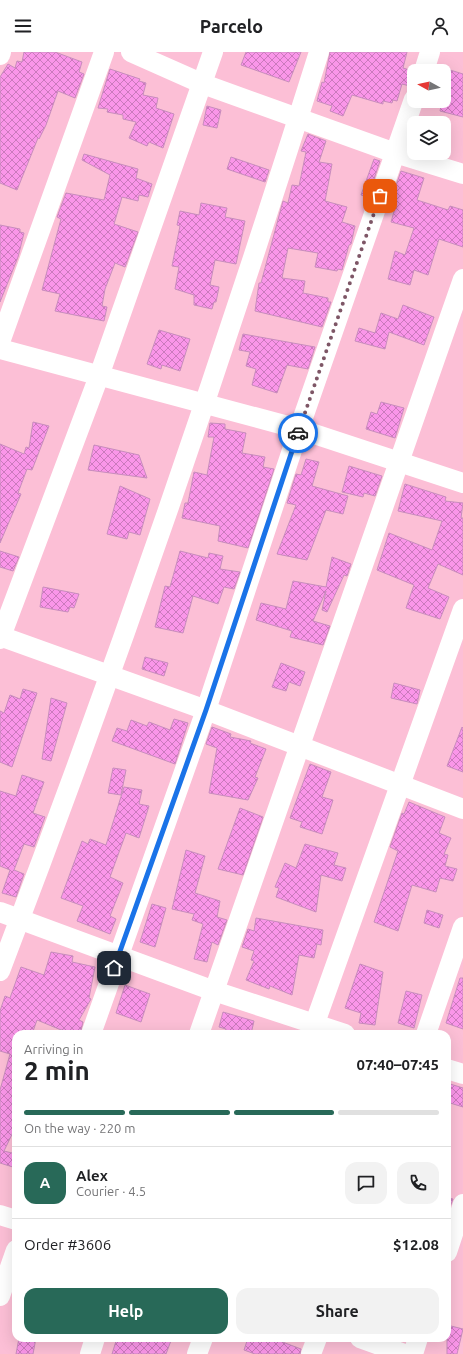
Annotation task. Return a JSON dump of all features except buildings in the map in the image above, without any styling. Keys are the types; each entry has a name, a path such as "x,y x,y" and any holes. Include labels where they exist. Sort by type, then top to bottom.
{"street":[{"path":"0,342 104,52"},
{"path":"131,52 203,84 299,117 396,153 463,174"},
{"path":"213,52 99,376 0,637 111,675 206,710 463,808"},
{"path":"0,971 111,675 205,404 319,52"},
{"path":"426,64 430,52"},
{"path":"93,1030 206,710 299,429 411,108"},
{"path":"200,1030 298,746 463,279"},
{"path":"0,349 299,429 463,483"},
{"path":"0,912 119,955 313,1029 463,609"},
{"path":"427,1030 463,927"},
{"path":"451,1070 463,1074"},
{"path":"451,1240 463,1204"},
{"path":"0,1215 12,1219"},
{"path":"0,1296 12,1262"},
{"path":"90,1354 94,1342"},
{"path":"197,1354 202,1342"},
{"path":"311,1354 316,1342"},
{"path":"371,1342 404,1354"},
{"path":"413,1354 417,1342"}],"way so far":[{"path":"298,433 380,196"}],"route":[{"path":"114,968 206,710 298,433"}]}
